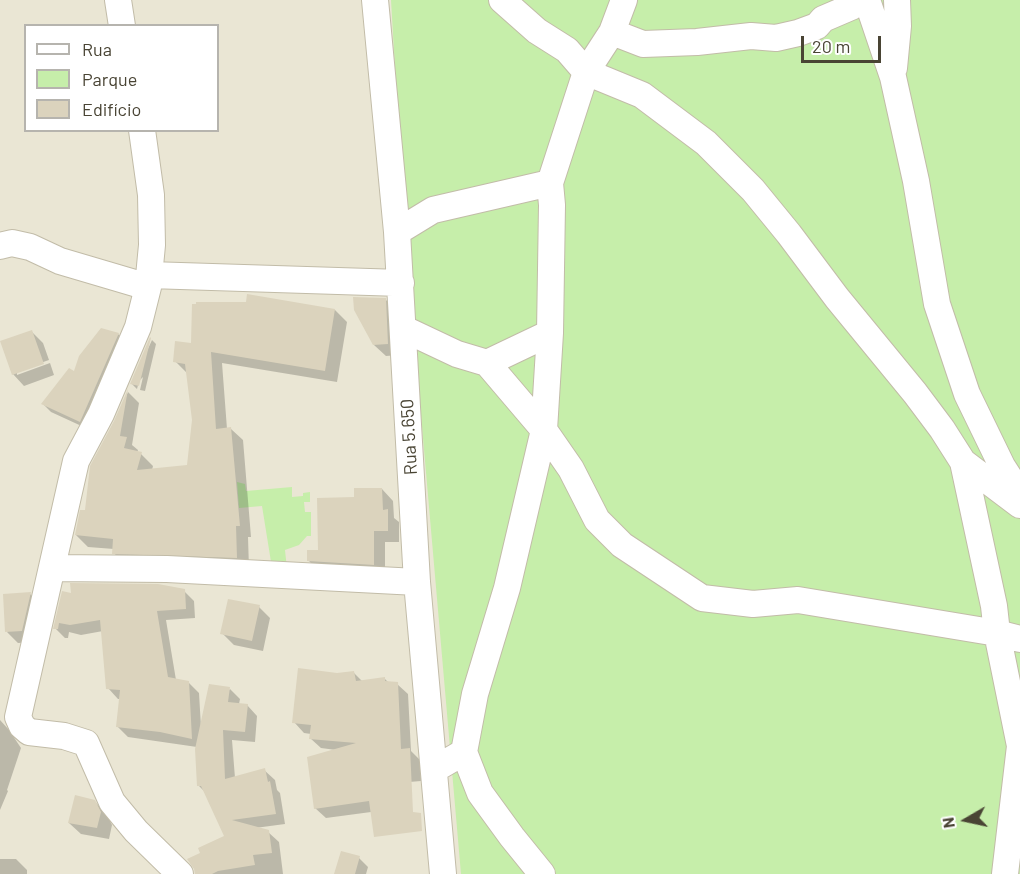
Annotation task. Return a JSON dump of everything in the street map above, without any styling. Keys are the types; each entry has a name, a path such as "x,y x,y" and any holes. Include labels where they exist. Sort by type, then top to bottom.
{"street":[{"path":"118,0 122,24"},
{"name":"Rua 5.650","path":"375,0 401,283 417,582 443,874"},
{"path":"502,0 537,31 567,51 586,72 642,95 706,143 753,190 915,393 963,462 1020,505"},
{"path":"542,874 480,793 464,752 475,694 507,588 544,430 550,333 552,205 550,183 586,72 612,32 624,0"},
{"path":"612,32 643,44 697,42 751,36 776,38 816,26 823,19 861,0"},
{"path":"867,0 893,77 916,181 937,304 967,394 1002,466 1020,494"},
{"path":"893,77 898,26 897,0"},
{"path":"142,132 150,195 152,245 148,281 138,327 101,414 76,461 18,717 22,726 29,732 64,736 86,743 112,802 136,831 180,874"},
{"path":"397,232 434,210 550,183"},
{"path":"0,246 12,243 30,247 60,261 148,281 401,283"},
{"path":"404,328 457,354 487,363 544,430 571,469 597,520 622,545 702,598 753,604 798,600 1008,636"},
{"path":"487,363 550,333"},
{"path":"963,462 978,541 994,606 1008,636 1020,746 1005,874"},
{"path":"53,568 167,569 417,582"},
{"path":"435,769 464,752"}],"shaded area":[{"path":"0,0 1020,0 1020,874 0,874"}],"green space":[{"path":"391,0 1020,0 1020,874 461,874 404,220"},
{"path":"237,482 245,484 246,491 292,487 292,497 303,496 303,493 310,492 310,502 304,502 305,512 311,512 311,536 307,536 299,545 285,550 287,569 272,568 262,506 239,508"}],"building":[{"path":"247,294 335,309 325,371 211,352 216,429 231,427 240,526 236,526 237,558 112,554 113,539 75,535 80,510 85,510 90,466 128,389 120,436 127,437 124,448 142,452 137,470 187,465 192,420 185,364 173,362 175,341 191,343 192,304 196,302 246,302"},
{"path":"353,297 386,298 388,344 373,345 354,310"},
{"path":"101,328 119,333 80,422 41,404 69,368 74,371 79,356"},
{"path":"32,330 44,364 12,375 0,341"},
{"path":"150,337 139,386 130,384"},
{"path":"354,488 382,488 383,510 388,509 388,531 374,531 374,565 307,561 307,550 318,550 317,498 354,497"},
{"path":"70,583 158,584 185,589 186,609 157,611 168,677 189,681 192,739 160,732 116,727 120,690 106,689 100,620 70,625 59,623 58,629 53,629 62,591 71,593"},
{"path":"31,592 22,631 5,632 3,594"},
{"path":"228,599 260,605 252,641 220,634"},
{"path":"298,668 337,673 354,671 356,681 385,677 385,681 398,682 401,749 410,748 413,812 421,813 422,831 374,837 369,801 314,809 307,757 356,743 309,739 311,725 292,723"},
{"path":"209,684 230,687 228,702 248,704 245,732 223,730 225,779 265,768 268,782 270,781 276,814 232,820 269,830 272,853 253,855 255,865 212,874 195,874 187,859 200,853 198,848 224,836 201,786 197,786 195,749"},
{"path":"75,795 95,800 101,812 97,828 68,823"},
{"path":"341,851 360,856 355,874 334,874"}]}
